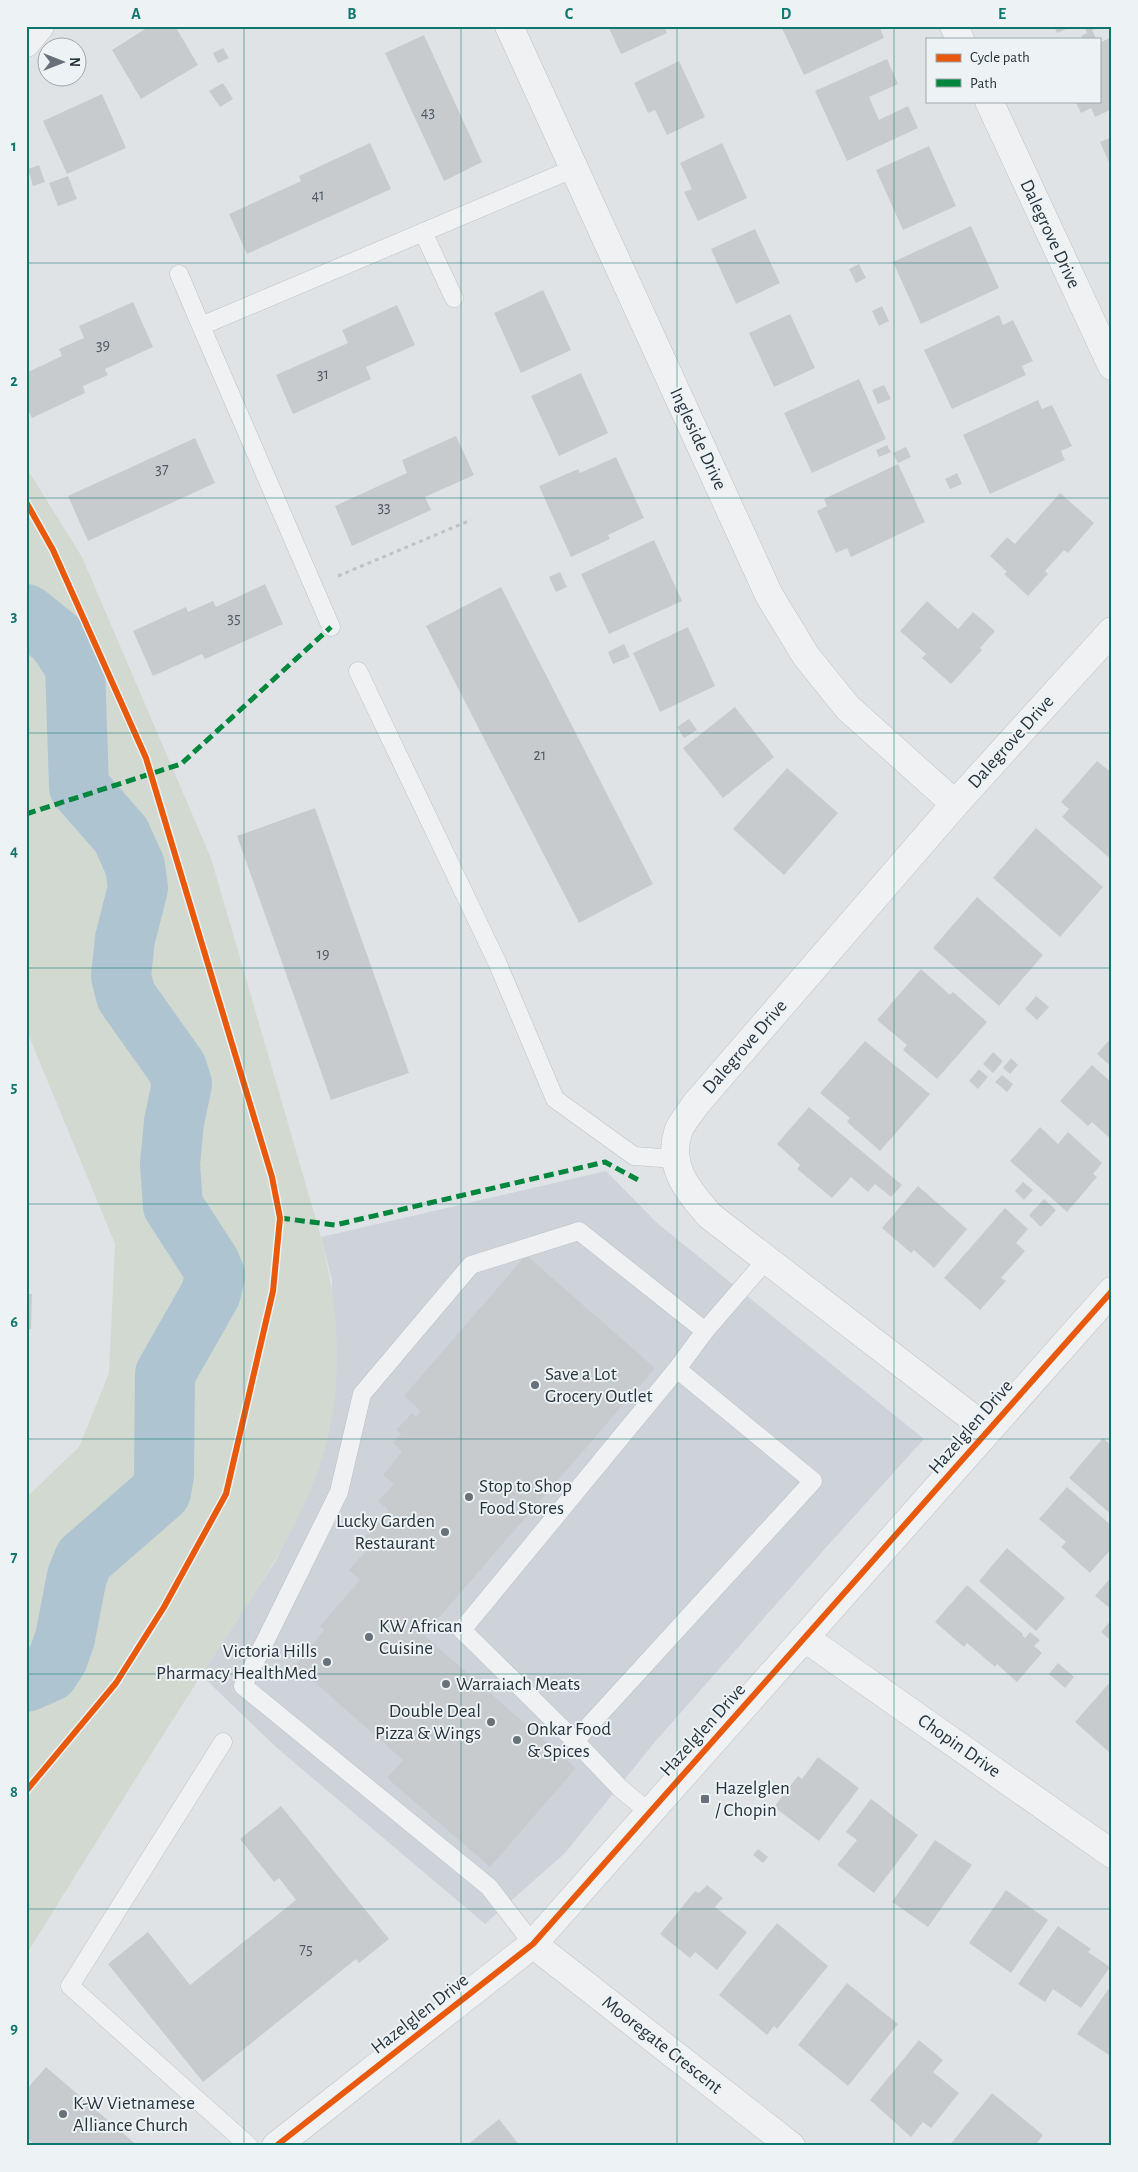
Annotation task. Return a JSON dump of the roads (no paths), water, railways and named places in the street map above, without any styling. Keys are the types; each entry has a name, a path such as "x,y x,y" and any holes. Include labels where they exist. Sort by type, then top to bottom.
{"street":[{"path":"26,43 40,26"},
{"name":"Ingleside Drive","path":"508,26 774,603 806,656 848,708 955,804"},
{"path":"954,26 960,38"},
{"name":"Dalegrove Drive","path":"989,102 1112,366"},
{"name":"Dalegrove Drive","path":"988,1430 710,1216 683,1184 675,1159 678,1131 695,1105 955,804 1112,631"},
{"name":"Hazelglen Drive","path":"291,2141 532,1944 806,1638 1112,1291"},
{"name":"Chopin Drive","path":"806,1638 1112,1854"},
{"name":"Mooregate Crescent","path":"532,1944 791,2146"}],"lane":[{"path":"201,326 575,168"},
{"path":"423,232 454,298"},
{"path":"179,274 331,627"},
{"path":"358,671 498,962 555,1099 634,1156 675,1159"},
{"path":"532,1944 489,1886 243,1686 339,1492 362,1394 471,1265 579,1231 705,1331"},
{"path":"650,1813 620,1788 462,1630 677,1369 705,1331 767,1259"},
{"path":"575,1741 813,1481 677,1369"},
{"path":"223,1742 70,1986 249,2146"}],"waterway":[{"path":"26,614 56,638 75,666 79,787 121,835 135,866 138,888 125,939 121,976 126,996 177,1068 182,1084 174,1122 170,1164 173,1206 210,1263 215,1275 211,1293 165,1374 164,1475 161,1492 84,1559 77,1576 65,1638 58,1658 49,1672 26,1682"}],"place":[{"name":"Save a Lot Grocery Outlet","path":"535,1385"},
{"name":"Stop to Shop Food Stores","path":"469,1497"},
{"name":"Lucky Garden Restaurant","path":"445,1532"},
{"name":"KW African Cuisine","path":"369,1637"},
{"name":"Victoria Hills Pharmacy HealthMed","path":"327,1662"},
{"name":"Warraiach Meats","path":"446,1684"},
{"name":"Double Deal Pizza & Wings","path":"491,1722"},
{"name":"Onkar Food & Spices","path":"517,1740"},
{"name":"Hazelglen / Chopin","path":"705,1799"},
{"name":"K-W Vietnamese Alliance Church","path":"63,2114"}]}
